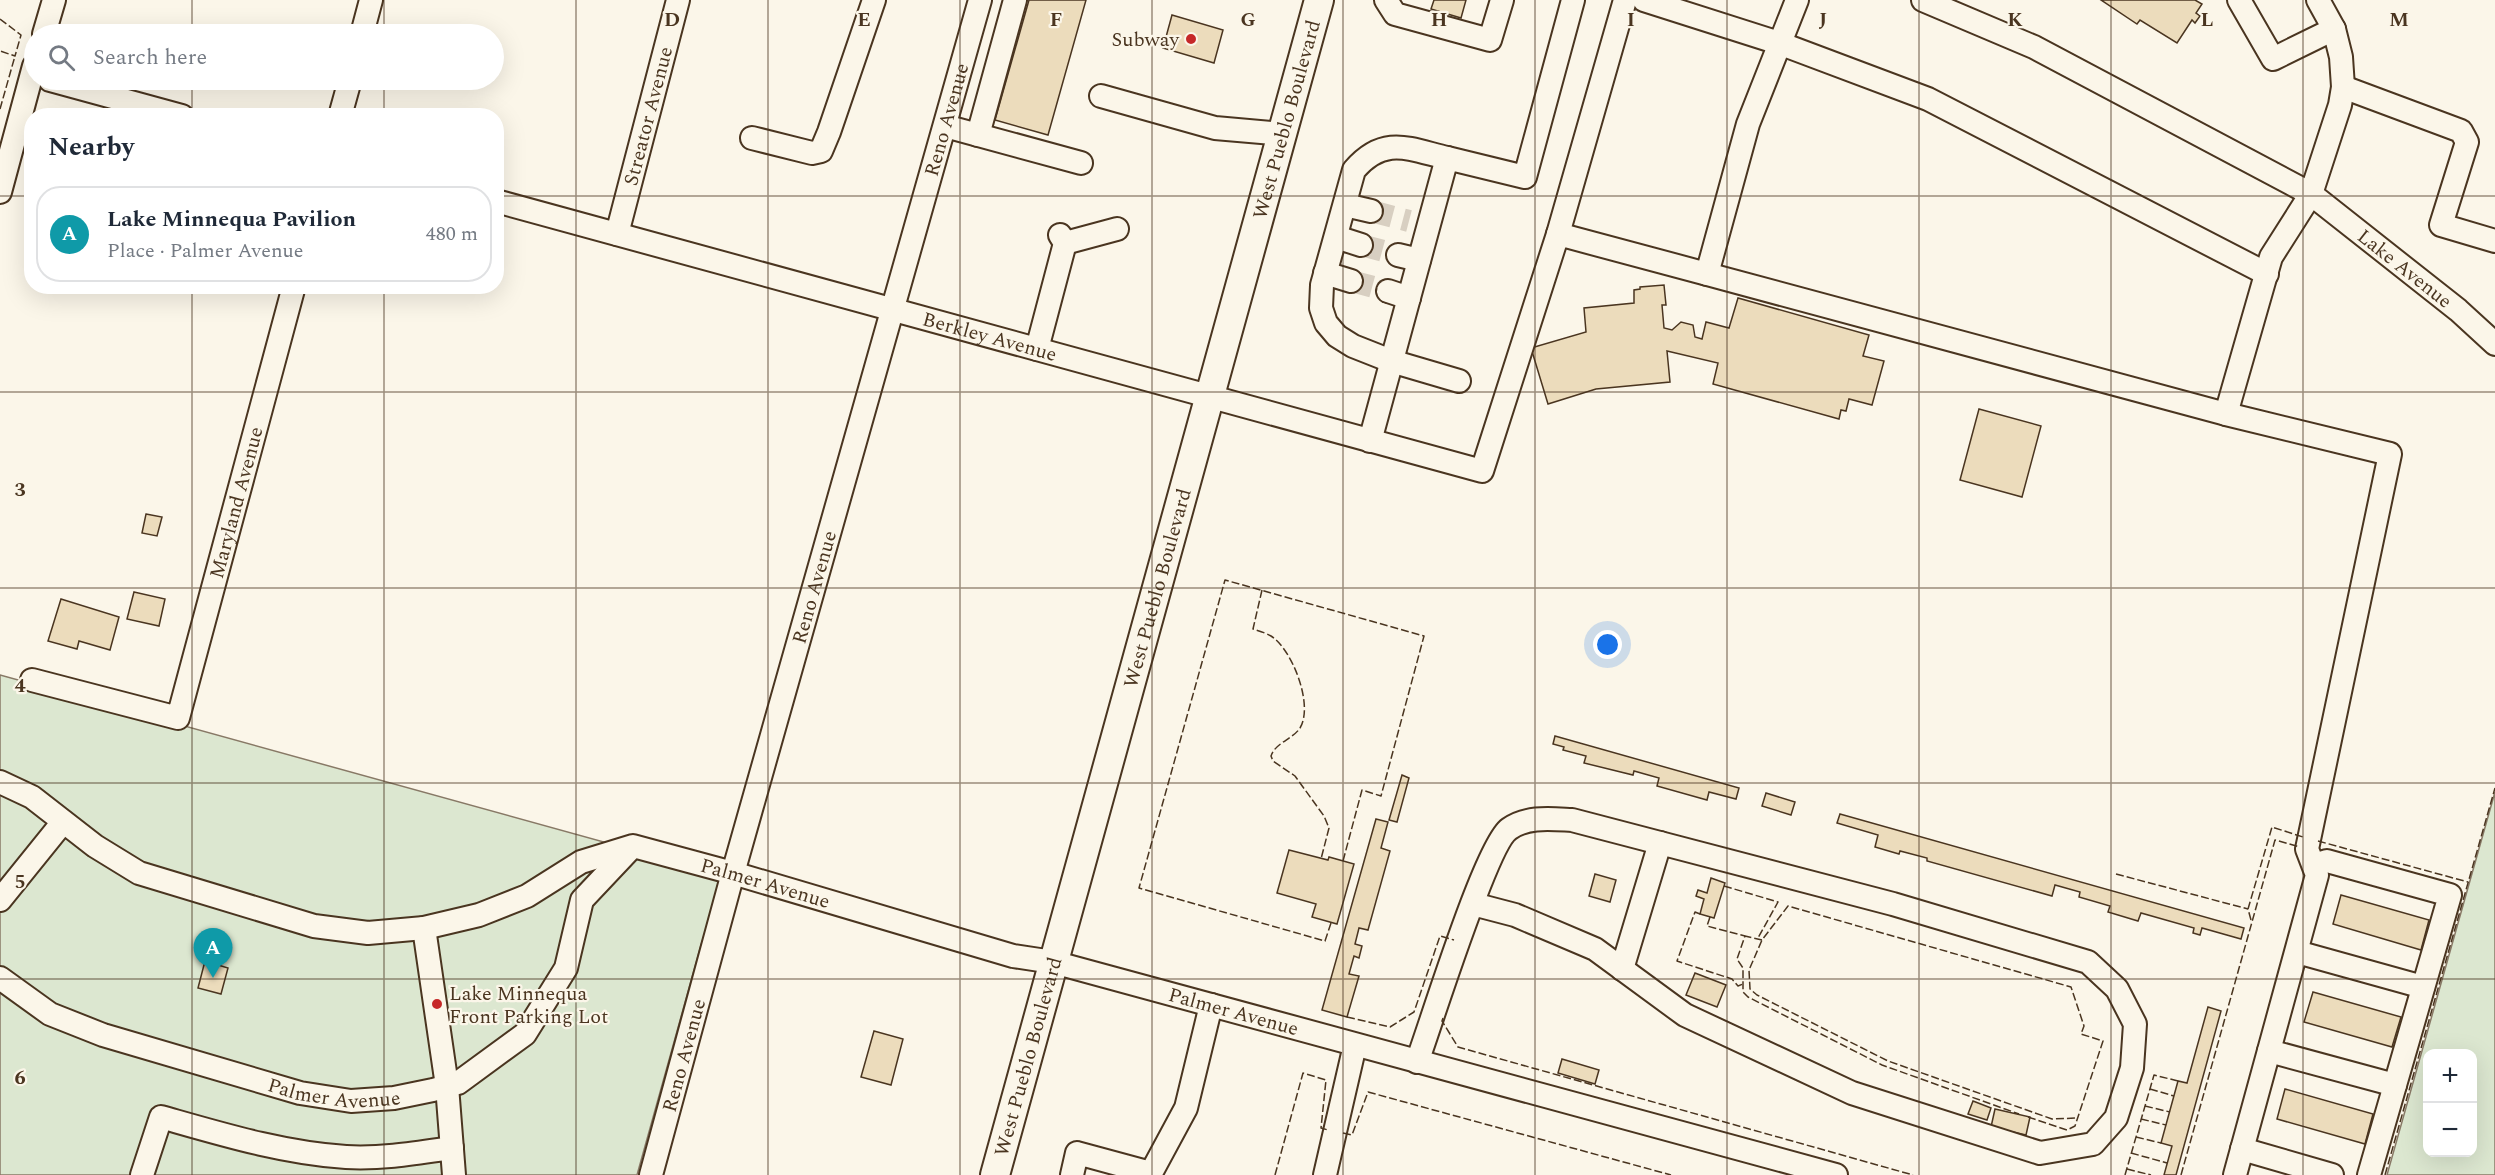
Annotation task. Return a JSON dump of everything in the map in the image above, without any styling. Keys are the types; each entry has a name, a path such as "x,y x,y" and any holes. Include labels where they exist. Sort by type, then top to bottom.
{"main road":[{"name":"West Pueblo Boulevard","path":"995,1175 1319,0"}],"street":[{"path":"47,24 54,0"},
{"path":"365,24 371,0"},
{"name":"Streator Avenue","path":"617,234 678,0"},
{"path":"752,138 812,153 821,151 874,0"},
{"name":"Reno Avenue","path":"651,1175 733,873 981,0"},
{"path":"978,135 1015,0"},
{"path":"1386,0 1395,14 1490,40 1502,0"},
{"path":"1459,381 1391,361 1353,346 1337,336 1326,323 1321,308 1322,285 1354,170 1365,158 1379,149 1394,146 1525,177 1573,0"},
{"path":"1625,0 1558,234 2226,414 2390,454 2307,849 2318,875 2235,1175"},
{"path":"1644,0 1779,43 1928,99 2267,274"},
{"path":"1707,274 1748,124 1797,0"},
{"name":"Lake Avenue","path":"1923,0 2034,47 2311,194 2458,310 2495,345"},
{"path":"2240,0 2273,60 2334,28"},
{"path":"2226,414 2271,257 2311,194 2340,105 2343,87 2334,28 2318,0"},
{"path":"2343,87 2461,131 2467,142 2441,225 2495,241"},
{"path":"27,108 33,90"},
{"path":"93,90 155,108"},
{"path":"342,108 347,90"},
{"path":"1101,96 1215,129 1283,134"},
{"path":"0,192 24,117"},
{"path":"945,126 1081,164"},
{"path":"1370,441 1391,361 1398,295 1419,223 1447,158"},
{"name":"Berkley Avenue","path":"504,203 1482,471 1558,234"},
{"path":"1345,205 1371,211"},
{"path":"1037,350 1063,239 1118,229"},
{"path":"1336,237 1361,245"},
{"path":"1325,273 1351,281"},
{"name":"Maryland Avenue","path":"32,680 178,718 292,294"},
{"path":"0,782 32,797 96,846 140,873 314,926 368,933 424,928 489,912 527,896 581,862 633,846"},
{"path":"1417,1062 1473,904 1491,855 1509,829 1539,818 1572,820 1893,904 2088,962 2117,989 2135,1024 2132,1068 2116,1118 2093,1144 2040,1153 1852,1093 1685,1015 1595,949 1515,915 1473,904"},
{"path":"0,900 63,822"},
{"path":"1622,969 1660,843"},
{"name":"Palmer Avenue","path":"0,978 50,1014 103,1035 300,1093 351,1101 394,1098 458,1083 525,1034 566,968 582,900 633,846 733,873 1013,956 1053,963 1211,1005 1836,1175"},
{"path":"2314,865 2327,861 2450,895 2369,1175"},
{"path":"424,928 447,1086 454,1175"},
{"path":"2296,952 2423,987"},
{"path":"1072,1175 1077,1153 1151,1173 1186,1108 1211,1005"},
{"path":"1325,1175 1355,1045"},
{"path":"2269,1051 2395,1085"},
{"path":"142,1175 161,1117 264,1144 338,1156 382,1157 452,1148"},
{"path":"2242,1149 2332,1175"}],"green space":[{"path":"0,675 723,875 701,945 637,1175 0,1175"},
{"path":"2495,792 2495,1175 2387,1175"}],"building":[{"path":"1029,0 1086,0 1048,135 995,120"},
{"path":"1434,0 1466,0 1461,18 1431,9"},
{"path":"2101,0 2195,0 2202,4 2196,13 2200,16 2195,23 2192,20 2177,43 2140,20 2137,24"},
{"path":"1172,15 1223,30 1214,63 1163,48"},
{"path":"1664,285 1666,305 1662,305 1664,328 1672,330 1681,322 1693,325 1695,337 1702,339 1706,322 1729,328 1738,298 1869,335 1863,356 1884,361 1872,405 1849,399 1846,411 1841,410 1839,419 1713,384 1718,363 1667,351 1670,382 1596,389 1548,404 1531,348 1586,332 1584,308 1634,303 1634,290 1640,287"},
{"path":"1979,409 2041,426 2022,497 1960,480"},
{"path":"146,514 162,517 157,536 142,533"},
{"path":"134,592 165,599 159,626 127,619"},
{"path":"61,599 119,617 110,650 79,641 77,649 48,641"},
{"path":"1555,736 1739,788 1736,799 1709,792 1707,800 1657,786 1659,778 1634,771 1633,775 1584,763 1586,756 1563,750 1564,747 1553,744"},
{"path":"1402,775 1409,778 1397,822 1389,820"},
{"path":"1766,793 1795,802 1791,815 1762,806"},
{"path":"1840,814 2244,928 2241,939 2202,928 2200,935 2193,933 2194,928 2141,913 2138,921 2108,912 2110,906 2079,897 2080,892 2055,885 2052,896 1927,861 1927,858 1900,851 1899,854 1875,847 1878,835 1837,823"},
{"path":"1376,819 1388,822 1381,848 1390,851 1368,930 1359,928 1355,944 1362,946 1359,958 1354,956 1349,974 1359,976 1347,1017 1322,1010"},
{"path":"1289,850 1354,864 1337,924 1312,917 1316,904 1277,893"},
{"path":"1595,874 1616,880 1610,902 1589,896"},
{"path":"1711,878 1725,883 1714,918 1700,914 1704,899 1696,896 1698,890 1707,893"},
{"path":"2341,895 2429,920 2421,950 2333,924"},
{"path":"205,961 228,968 221,994 198,988"},
{"path":"1695,973 1726,985 1717,1007 1686,995"},
{"path":"2313,992 2401,1017 2392,1047 2304,1022"},
{"path":"2208,1007 2221,1011 2176,1175 2164,1175 2172,1146 2161,1143 2178,1081 2187,1083"},
{"path":"874,1031 903,1039 891,1085 861,1077"},
{"path":"1562,1059 1599,1070 1595,1084 1558,1073"},
{"path":"2285,1089 2373,1114 2365,1144 2277,1119"},
{"path":"1973,1101 1991,1108 1987,1120 1968,1114"},
{"path":"1995,1109 2030,1117 2026,1135 1991,1127"}],"tunnel":[{"path":"1371,211 1409,221"},
{"path":"1361,245 1398,255"},
{"path":"1351,281 1388,291"}],"fence":[{"path":"0,19 21,35 15,56 0,51"},
{"path":"0,109 15,56"},
{"path":"1331,923 1325,941 1139,888 1225,580 1424,636 1381,796 1362,790 1343,861"},
{"path":"1262,590 1253,629 1271,636 1286,653 1299,678 1304,706 1304,718 1300,728 1276,748 1271,756 1273,761 1295,776 1324,816 1329,828 1321,859"},
{"path":"2385,1175 2495,788"},
{"path":"2251,920 2248,909 2272,827 2303,837"},
{"path":"2181,1175 2275,840 2300,847"},
{"path":"2318,841 2468,882"},
{"path":"2116,874 2248,909"},
{"path":"1724,886 1778,902 1758,938"},
{"path":"2028,1117 2067,1130 2075,1126 2103,1041 2081,1034 2084,1026 2071,987 1788,906 1762,940 1749,970 1750,989 1757,995 1888,1061 2052,1119 2077,1118"},
{"path":"1700,914 1695,912 1677,961 1732,979 1738,986 1743,984"},
{"path":"1710,917 1707,926 1745,936"},
{"path":"1347,1017 1390,1027 1414,1012 1440,936 1454,940"},
{"path":"1762,940 1745,936 1737,959 1743,968 1743,992 1748,997 1882,1065 2019,1114"},
{"path":"1443,1018 1442,1021 1458,1047 1913,1175"},
{"path":"1275,1175 1303,1073 1326,1080 1321,1128 1328,1130"},
{"path":"2125,1175 2154,1075 2178,1081"},
{"path":"2150,1089 2174,1096"},
{"path":"1343,1133 1352,1135 1368,1092 1671,1175"},
{"path":"2145,1106 2170,1112"},
{"path":"2141,1119 2166,1125"},
{"path":"2136,1137 2161,1143"},
{"path":"2131,1153 2167,1163"},
{"path":"2127,1169 2151,1175"}],"place":[{"name":"Subway","path":"1191,39"},
{"name":"Lake Minnequa Pavilion","path":"213,978"},
{"name":"Lake Minnequa Front Parking Lot","path":"437,1004"}]}
